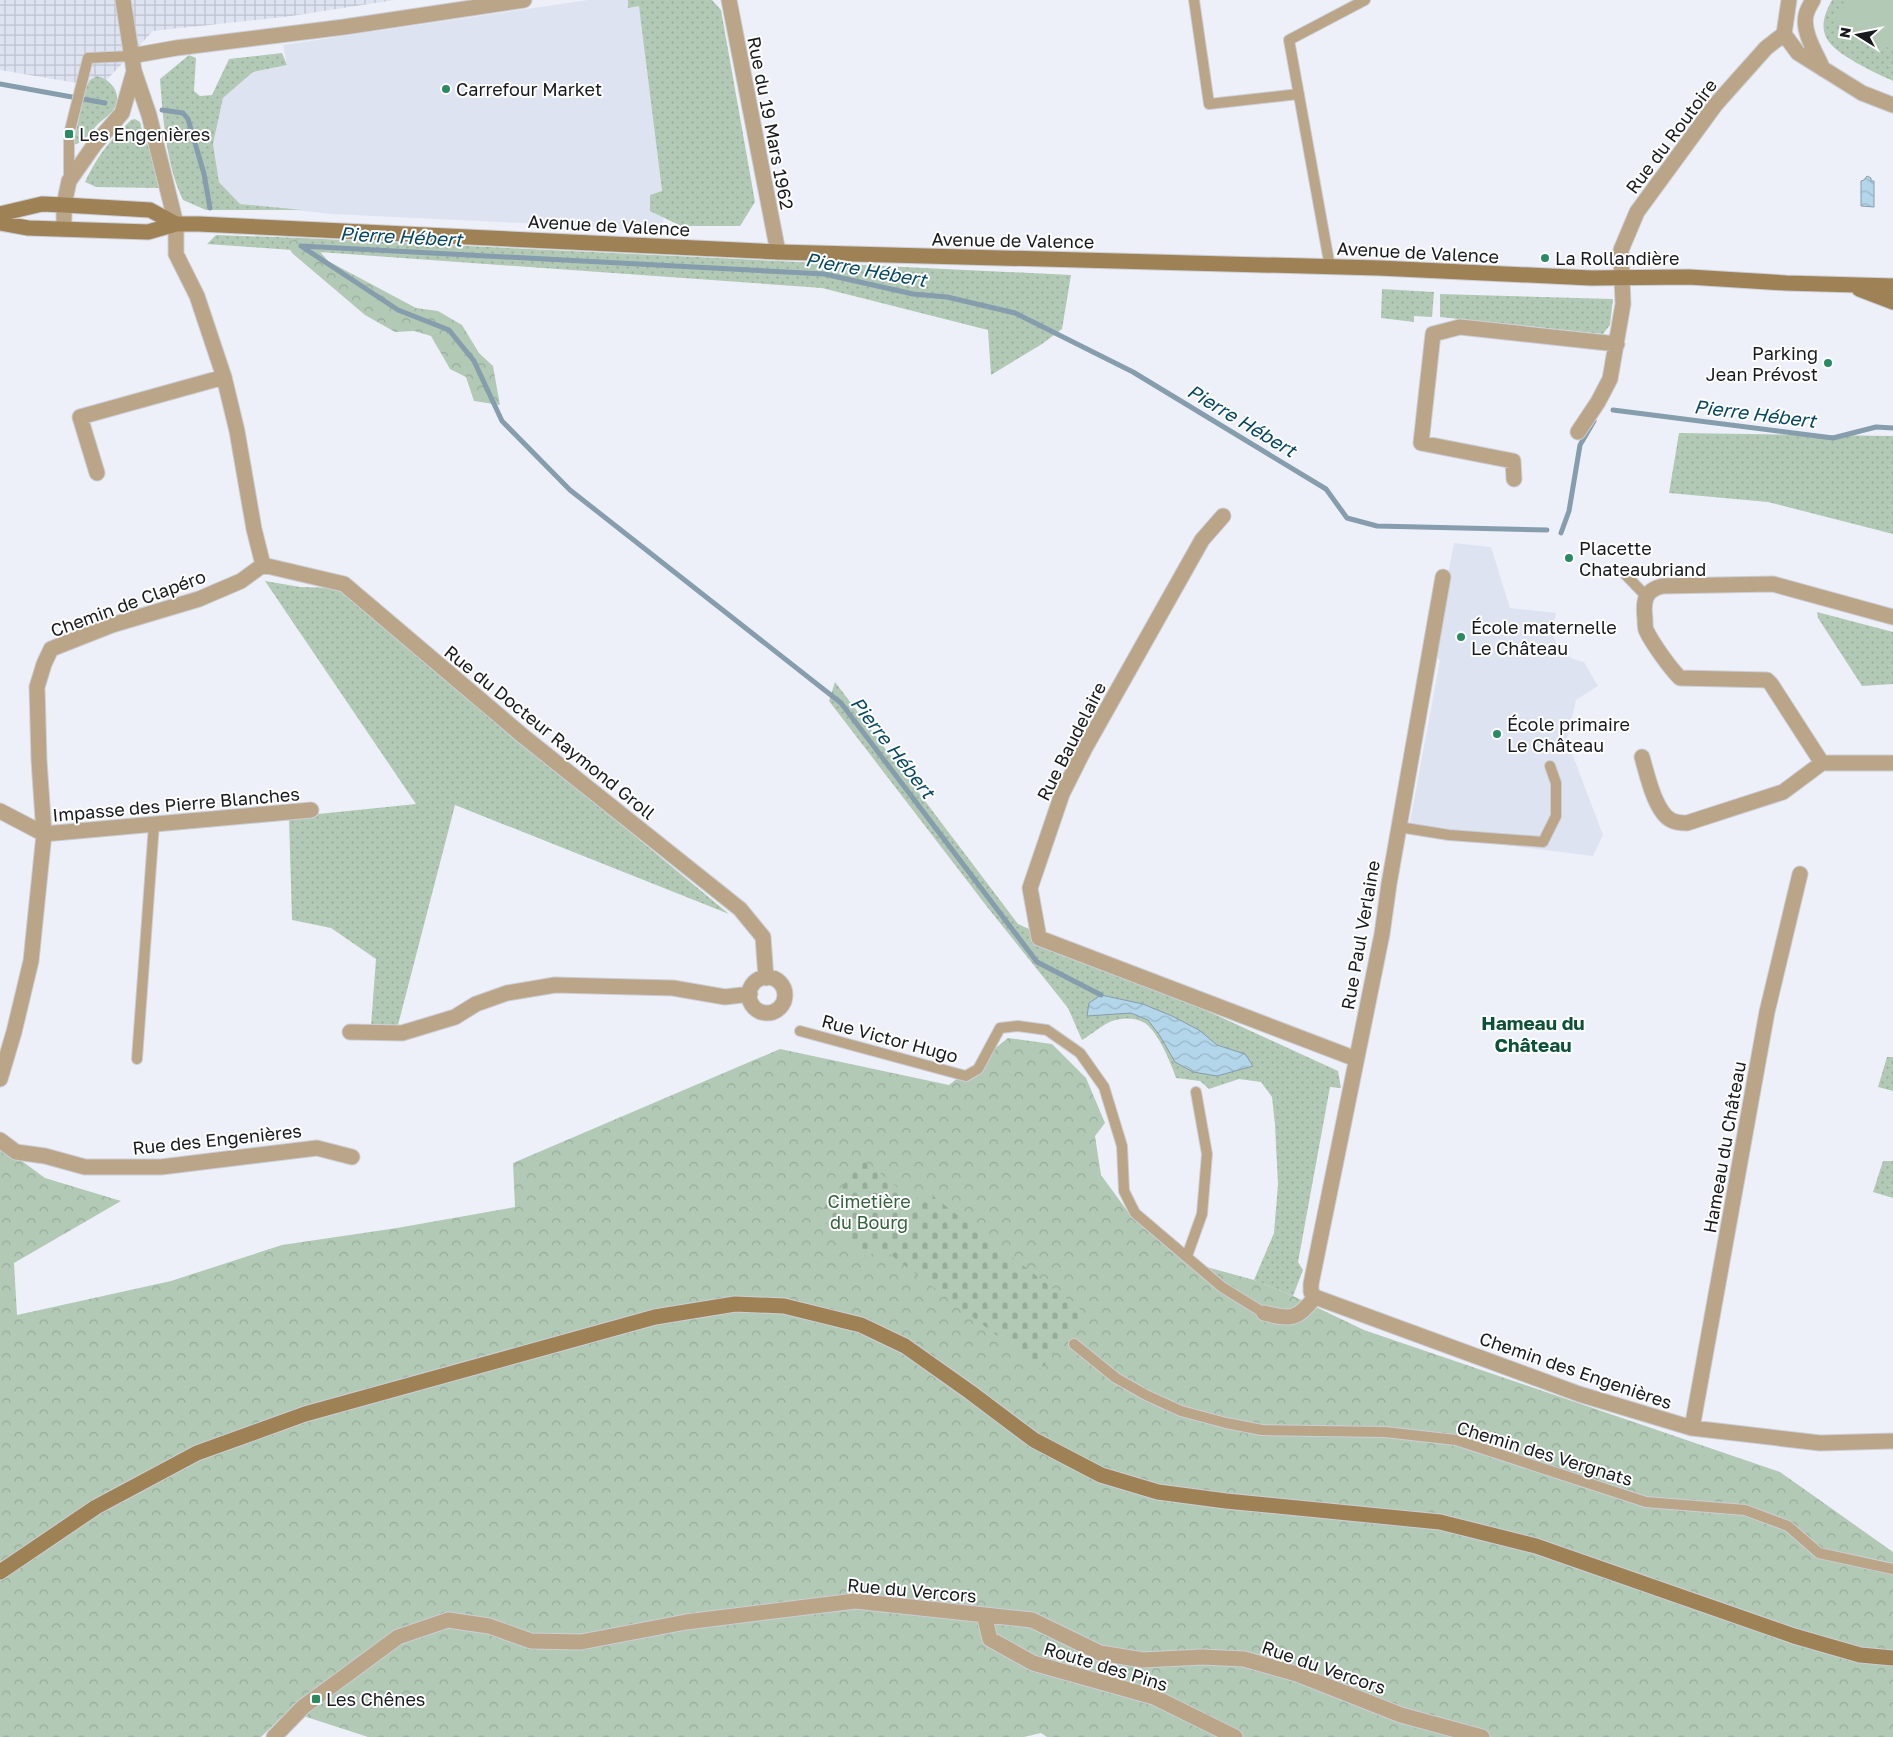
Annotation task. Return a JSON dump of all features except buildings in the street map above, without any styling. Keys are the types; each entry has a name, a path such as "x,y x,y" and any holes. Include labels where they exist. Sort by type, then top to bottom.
{"main road":[{"name":"Avenue de Valence","path":"0,214 42,204 64,205 150,210 176,224"},
{"name":"Avenue de Valence","path":"0,223 28,228 148,232 176,224 778,252 1330,267 1623,278 1689,276 1893,286"},
{"name":"Avenue de Valence","path":"1849,285 1893,302"},
{"path":"0,1572 96,1507 197,1453 305,1414 655,1317 735,1304 784,1306 861,1325 904,1346 1034,1440 1101,1475 1158,1492 1226,1501 1440,1522 1536,1546 1794,1636 1860,1655 1893,1658"}],"street":[{"path":"123,0 133,64 149,115 176,224 176,254 197,296 224,377 263,565"},
{"path":"133,64 176,48 344,27 524,0"},
{"name":"Rue du 19 Mars 1962","path":"729,0 778,252"},
{"path":"1789,0 1784,34 1798,53 1862,93 1893,105"},
{"path":"1813,0 1806,13 1805,23 1824,69"},
{"name":"Rue du Routoire","path":"1578,432 1598,402 1610,379 1623,304 1621,250 1637,212 1716,104 1766,48 1784,34"},
{"path":"64,229 64,205 69,182 95,144 122,113 133,64"},
{"path":"122,113 137,110 149,115"},
{"path":"1514,478 1512,460 1421,444 1433,334 1460,327 1616,344"},
{"path":"97,473 80,417 224,377"},
{"name":"Rue Baudelaire","path":"1224,516 1202,540 1085,748 1062,794 1030,888 1039,938 1356,1059"},
{"name":"Chemin de Clapéro","path":"0,1078 32,961 44,834 37,688 44,664 51,649 112,625 199,599 241,581 263,565"},
{"name":"Rue du Docteur Raymond Groll","path":"263,565 344,584 523,736 740,909 764,938 766,978"},
{"name":"Rue Paul Verlaine","path":"1315,1297 1311,1292 1311,1284 1382,934 1389,884 1443,577"},
{"path":"1822,763 1767,680 1680,678 1646,629 1643,605 1646,596 1654,588 1663,586 1773,584 1893,617"},
{"path":"1642,757 1658,804 1664,815 1672,820 1687,823 1783,792 1822,763 1893,763"},
{"name":"Impasse des Pierre Blanches","path":"44,834 311,810"},
{"path":"0,811 44,834"},
{"name":"Hameau du Château","path":"1692,1428 1767,1012 1800,874"},
{"path":"766,978 776,980 783,988 785,998 780,1008 771,1013 761,1012 752,1003 750,994 754,984 766,978"},
{"path":"350,1032 402,1033 455,1018 476,1004 507,993 555,985 673,988 724,997 750,994"},
{"name":"Rue des Engenières","path":"0,1140 16,1152 45,1156 85,1167 161,1167 317,1148 352,1158"},
{"path":"1264,1313 1287,1319 1298,1315 1315,1297"},
{"name":"Chemin des Engenières","path":"1315,1297 1579,1394 1692,1428 1820,1443 1893,1441"},
{"name":"Rue du Vercors","path":"274,1737 303,1708 398,1637 448,1620 490,1626 532,1641 581,1642 686,1622 855,1601 1032,1620 1100,1653 1143,1660 1202,1657 1244,1659 1297,1674 1400,1715 1482,1737"},
{"name":"Route des Pins","path":"984,1615 990,1639 1033,1663 1154,1697 1235,1737"}],"lane":[{"path":"1194,0 1209,104 1299,94"},
{"path":"1330,267 1290,40 1365,0"},
{"path":"69,182 68,134 77,106 88,58 133,64"},
{"path":"1622,571 1646,596"},
{"path":"1399,827 1449,835 1543,842 1556,816 1556,783 1550,766"},
{"path":"137,1059 154,824"},
{"name":"Rue Victor Hugo","path":"800,1031 966,1076 978,1070 1000,1028 1018,1026 1047,1030 1080,1053 1104,1087 1122,1146 1124,1191 1135,1213 1222,1287 1264,1313"},
{"path":"1187,1256 1202,1214 1207,1154 1196,1092"},
{"name":"Chemin des Vergnats","path":"1074,1344 1116,1378 1146,1396 1180,1411 1262,1430 1385,1432 1456,1440 1646,1502 1745,1510 1788,1526 1819,1553 1893,1569"}],"shaded area":[{"path":"0,0 395,0 285,17 153,31 100,87 0,70"},
{"path":"588,0 639,0 662,192 664,234 584,226 331,214 240,204 219,182 213,144 223,98 253,72 287,65 283,45"},
{"path":"1454,543 1491,547 1510,608 1556,613 1552,633 1559,649 1573,659 1584,662 1598,686 1576,700 1567,740 1603,835 1593,856 1408,833 1440,660 1432,656"}],"green space":[{"path":"628,0 712,0 721,10 755,202 740,226 681,226 650,211 650,195 662,191 639,6 628,8"},
{"path":"1832,0 1893,0 1893,81 1846,56 1830,43 1824,32 1824,22"},
{"path":"1845,0 1893,0 1893,50 1834,23"},
{"path":"282,53 287,65 253,72 223,98 213,144 219,182 240,204 302,210 206,210 183,200 169,157 160,79 189,55 196,58 194,91 200,96 212,95 229,59"},
{"path":"97,76 107,80 114,88 117,98 114,109 81,142 73,145 85,89 90,80"},
{"path":"135,119 140,122 144,138 157,162 160,188 96,187 85,182 105,148 131,120"},
{"path":"216,235 1071,275 1062,329 1042,344 991,375 988,330 822,288 207,244"},
{"path":"302,238 317,248 328,261 416,308 438,311 462,325 479,353 493,366 500,405 474,401 466,377 450,369 431,336 414,331 395,332 365,315 292,253 286,242"},
{"path":"1382,289 1434,292 1432,317 1414,316 1414,322 1381,318"},
{"path":"1440,294 1613,299 1610,325 1603,334 1440,317"},
{"path":"1679,433 1893,436 1893,534 1768,502 1669,493"},
{"path":"265,581 300,587 336,588 729,914 455,805 398,1025 371,1026 376,959 331,928 292,920 289,817 416,804"},
{"path":"1817,612 1893,632 1893,684 1862,686 1818,618"},
{"path":"835,682 1018,924 1338,1071 1341,1088 1330,1087 1298,1262 1303,1270 1293,1296 1254,1280 1274,1233 1278,1184 1272,1097 1261,1082 1239,1079 1209,1089 1200,1081 1176,1078 1158,1039 1148,1026 1135,1019 1112,1021 1082,1040 1068,1008 988,908 829,701"},
{"path":"1008,1038 1052,1044 1086,1078 1105,1123 1095,1136 1101,1175 1131,1216 1185,1261 1254,1280 1293,1296 1364,1330 1780,1472 1893,1552 1893,1737 1047,1737 1041,1733 1024,1737 368,1737 288,1711 261,1737 0,1737 0,1145 45,1178 121,1201 14,1263 17,1315 171,1281 282,1245 397,1228 515,1207 513,1163 780,1049 949,1085"},
{"path":"1887,1057 1893,1057 1893,1091 1878,1087"},
{"name":"Cimetière du Bourg","path":"864,1160 914,1201 925,1190 1086,1314 1041,1369 879,1246 868,1258 817,1216"},
{"path":"1883,1161 1893,1161 1893,1198 1873,1192"}],"water":[{"path":"1867,176 1871,178 1871,181 1874,181 1874,207 1861,206 1861,181"},
{"path":"1101,995 1143,1004 1172,1016 1199,1030 1217,1045 1245,1054 1253,1066 1217,1076 1193,1072 1175,1062 1148,1020 1131,1013 1087,1016 1089,1003"}],"waterway":[{"name":"Pierre Hébert","path":"0,84 105,103"},
{"name":"Pierre Hébert","path":"162,110 183,113 188,119 204,174 210,208"},
{"name":"Pierre Hébert","path":"301,246 824,274 913,294 947,297 1015,313 1133,372 1326,489 1347,518 1377,526 1547,530"},
{"name":"Pierre Hébert","path":"301,246 398,310 449,330 474,361 502,421 570,490 841,703 1037,962 1101,995"},
{"name":"Pierre Hébert","path":"1613,410 1833,438 1876,427 1893,428"},
{"name":"Pierre Hébert","path":"1561,533 1569,511 1580,445 1594,421"}],"place":[{"name":"Carrefour Market","path":"446,89"},
{"name":"Les Engenières","path":"69,134"},
{"name":"La Rollandière","path":"1545,258"},
{"name":"Parking Jean Prévost","path":"1828,363"},
{"name":"Placette Chateaubriand","path":"1569,558"},
{"name":"École maternelle Le Château","path":"1461,637"},
{"name":"École primaire Le Château","path":"1497,734"},
{"name":"Les Chênes","path":"316,1699"}],"district":[{"name":"Hameau du Château","path":"1533,1033"}]}
